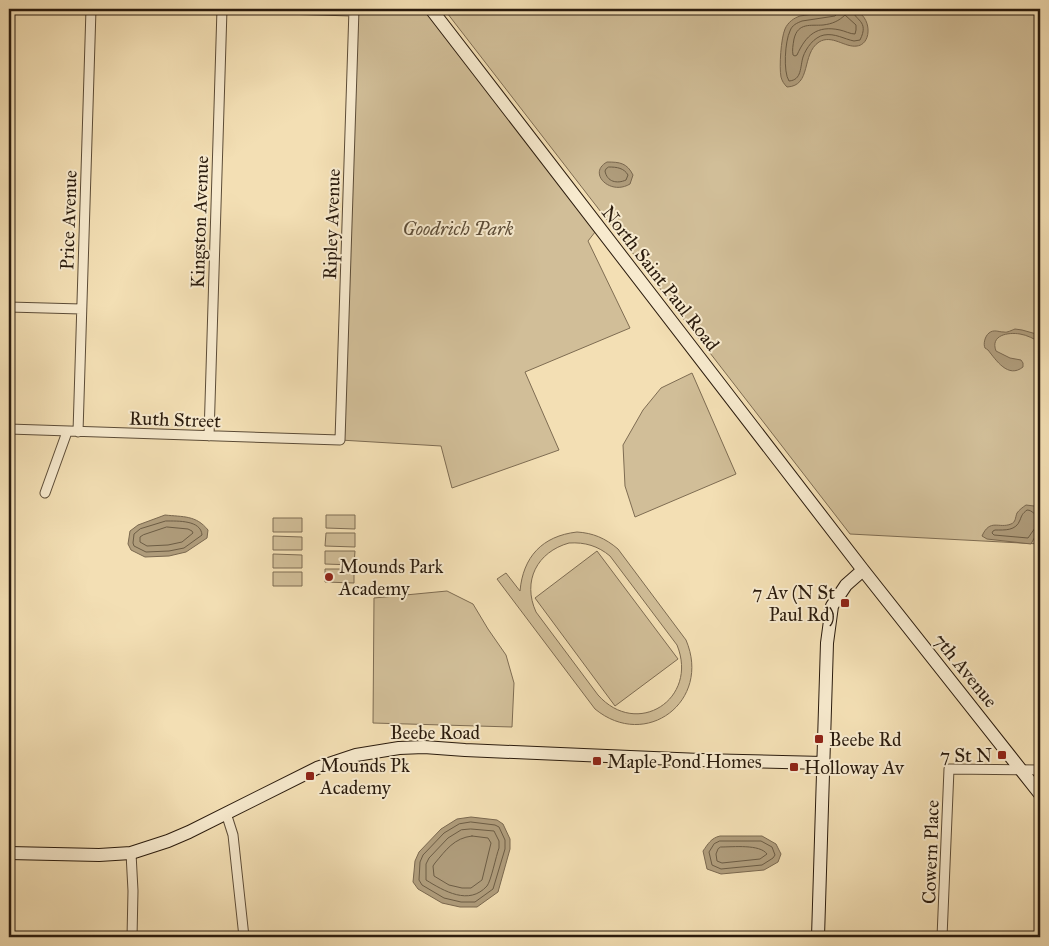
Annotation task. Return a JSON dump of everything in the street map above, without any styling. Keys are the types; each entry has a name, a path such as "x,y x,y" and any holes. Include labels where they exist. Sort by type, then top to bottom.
{"street":[{"name":"Price Avenue","path":"78,432 90,9"},
{"name":"Kingston Avenue","path":"209,436 222,9"},
{"path":"282,9 353,10"},
{"name":"North Saint Paul Road","path":"431,9 863,570"},
{"name":"Ripley Avenue","path":"340,440 353,10"},
{"path":"9,307 81,309"},
{"name":"Ruth Street","path":"9,429 340,440"},
{"path":"45,493 67,432"},
{"path":"818,937 826,643 832,606 846,585 863,570"},
{"name":"7th Avenue","path":"863,570 1040,794"},
{"name":"Beebe Road","path":"9,853 99,855 131,853 168,841 318,768 356,755 399,748 424,747 671,759 823,763"},
{"name":"Cowern Place","path":"942,937 950,769 1022,770"},
{"path":"1022,770 1040,770"},
{"path":"226,813 232,835 244,937"},
{"path":"131,853 134,891 132,937"}],"green space":[{"name":"Goodrich Park","path":"354,9 431,9 599,227 588,241 630,328 525,372 559,450 452,488 441,446 340,440"},
{"path":"444,9 1040,9 1040,544 850,534"},
{"path":"692,373 736,474 635,517 625,486 623,445 643,410 661,388"},
{"path":"326,515 355,515 355,529 326,528"},
{"path":"273,518 302,518 302,532 273,532"},
{"path":"577,532 594,535 604,539 618,549 686,640 692,662 690,682 682,700 669,713 653,722 634,725 615,721 595,709 497,579 506,573 520,591 525,568 536,550 544,543 565,534","holes":["575,543 596,547 610,556 677,645 682,664 679,682 672,696 660,707 646,713 630,713 613,708 598,695 536,612 532,601 531,589 535,569 548,553 558,547"]},
{"path":"326,533 355,533 355,547 325,546"},
{"path":"273,536 302,537 302,550 273,550"},
{"path":"325,551 355,551 354,565 325,564"},
{"path":"597,551 678,659 615,706 535,598"},
{"path":"273,554 302,555 302,568 273,568"},
{"path":"325,569 354,569 354,583 325,582"},
{"path":"273,572 302,572 302,586 273,586"},
{"path":"447,591 473,604 506,655 514,683 512,727 373,723 374,598"}],"water":[{"path":"847,9 862,14 866,20 868,33 866,39 857,46 834,40 819,42 813,47 800,81 795,85 787,87 781,78 780,67 782,39 788,24 800,16"},
{"path":"607,162 626,166 633,175 630,184 615,187 604,182 599,172 601,167"},
{"path":"1015,329 1040,335 1040,342 1025,335 1015,333 1006,334 998,338 995,346 996,351 1010,358 1021,360 1023,363 1023,367 1012,371 1007,370 999,363 985,348 984,342 986,336 991,332 1007,332"},
{"path":"1026,505 1034,506 1039,511 1038,531 1031,544 987,539 982,536 988,527 1013,523 1017,513"},
{"path":"165,515 194,519 208,530 207,538 186,552 169,556 145,557 131,550 128,544 130,531 138,525"},
{"path":"471,817 497,820 503,824 510,839 510,849 498,892 477,907 460,907 442,903 418,889 413,882 415,861 419,852 441,829 457,819"},
{"path":"720,836 762,836 776,844 781,854 778,862 764,870 721,874 707,869 703,851 712,840"}],"place":[{"name":"Mounds Park Academy","path":"329,577"},
{"name":"7 Av (N St Paul Rd)","path":"845,603"},
{"name":"Beebe Rd","path":"819,739"},
{"name":"7 St N","path":"1002,755"},
{"name":"Maple Pond Homes","path":"597,761"},
{"name":"Holloway Av","path":"794,767"},
{"name":"Mounds Pk Academy","path":"310,776"}]}
